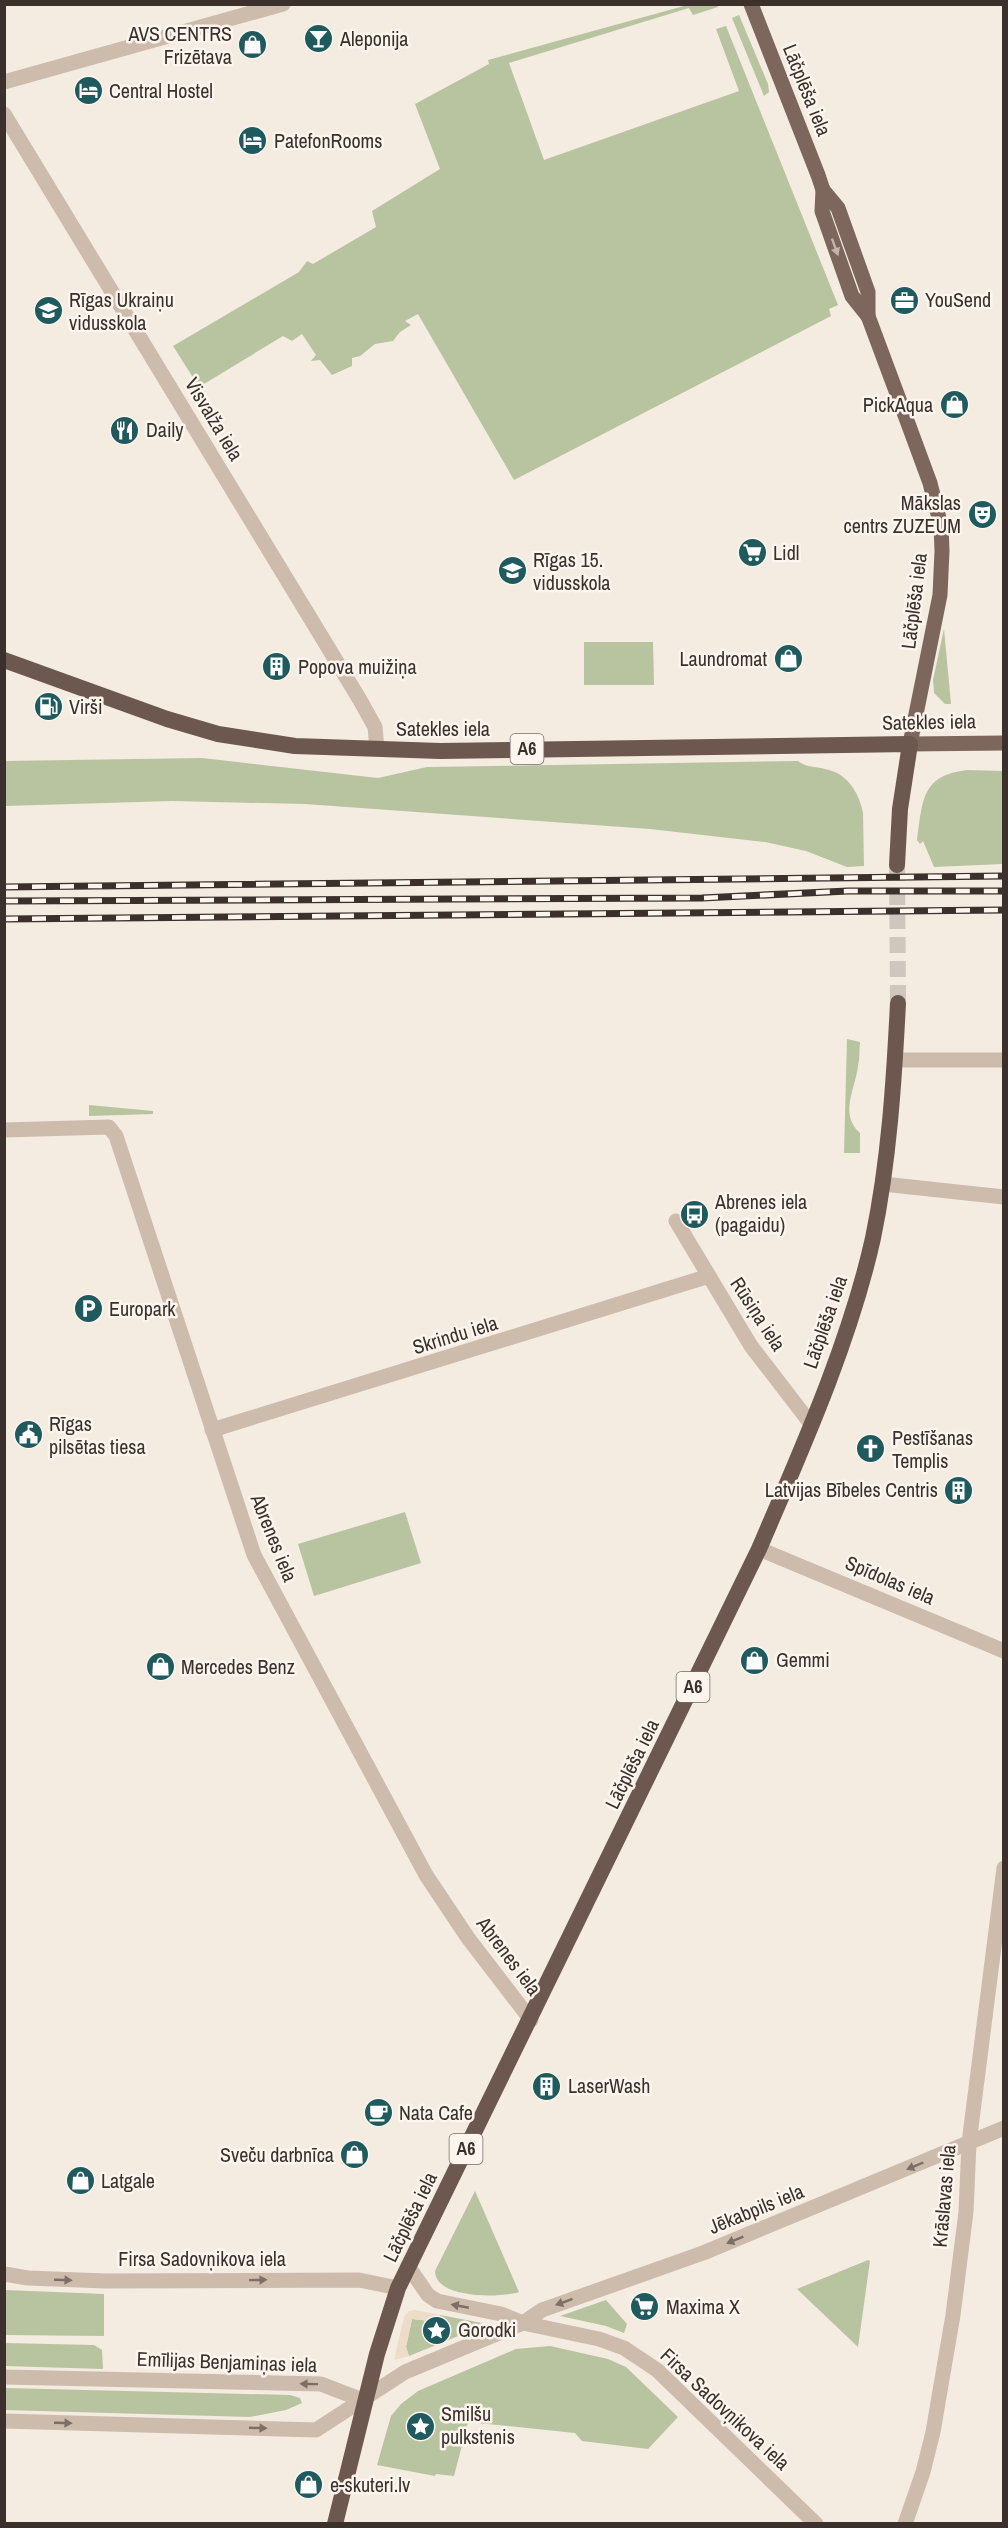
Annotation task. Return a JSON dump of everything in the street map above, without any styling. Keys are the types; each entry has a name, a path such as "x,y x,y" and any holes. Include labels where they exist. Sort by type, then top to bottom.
{"highway":[{"name":"Satekles iela","path":"4,660 159,716 218,734 295,746 440,751 910,744"},
{"name":"Lāčplēša iela","path":"897,865 900,809 910,744"},
{"name":"Lāčplēša iela","path":"335,2523 365,2401 398,2288 531,2020 759,1549 811,1424 860,1288 873,1239 883,1184 898,1003"}],"main road":[{"name":"Lāčplēša iela","path":"751,4 823,190 838,208 868,292 868,316 930,483 940,526 942,551 939,595 910,744"},
{"name":"Satekles iela","path":"910,744 1004,743"}],"street":[{"path":"4,82 283,4"},
{"name":"Visvalža iela","path":"4,114 360,700 375,727 377,749"},
{"path":"895,1060 1004,1060"},
{"name":"Abrenes iela","path":"4,1130 109,1127 116,1136 254,1555 426,1875 468,1938 531,2020"},
{"path":"883,1184 1004,1197"},
{"name":"Rūsiņa iela","path":"676,1221 751,1346 811,1424"},
{"name":"Skrindu iela","path":"212,1430 709,1276"},
{"name":"Spīdolas iela","path":"759,1549 1004,1651"},
{"name":"Krāslavas iela","path":"905,2523 923,2472 939,2405 966,2212 969,2143 1004,1868"},
{"name":"Jēkabpils iela","path":"523,2323 542,2310 703,2253 1004,2128"},
{"name":"Firsa Sadovņikova iela","path":"408,2266 428,2295 437,2301 501,2314 523,2323 599,2339 624,2348 657,2370 816,2523"},
{"name":"Firsa Sadovņikova iela","path":"4,2274 28,2278 105,2281 359,2280 398,2288"},
{"path":"4,2421 316,2430 365,2401 405,2372 523,2323"},
{"name":"Emīlijas Benjamiņas iela","path":"4,2377 321,2384 365,2401"}],"green space":[{"path":"691,4 717,5 718,7 693,15 689,8 509,63 544,160 739,91 716,29 726,26 838,305 829,309 831,316 514,480 418,314 405,321 411,325 400,332 393,341 375,344 360,356 352,358 352,366 332,375 320,360 311,361 316,355 302,334 292,341 283,336 199,387 173,346 299,272 307,261 313,264 376,227 372,211 440,169 415,104 489,64 488,60"},
{"path":"739,15 768,84 769,92 764,96 732,18"},
{"path":"944,629 951,704 945,704 934,693 933,680"},
{"path":"584,642 653,642 654,685 584,685"},
{"path":"202,758 378,778 427,767 798,761 808,766 833,771 846,779 855,791 863,813 864,866 847,867 806,851 765,842 650,829 305,804 172,801 5,806 5,761"},
{"path":"968,770 1003,771 1003,864 934,867 923,841 920,844 917,840 923,802 927,792 941,777"},
{"path":"847,1039 860,1042 859,1063 849,1110 850,1118 860,1133 860,1153 844,1153"},
{"path":"89,1105 153,1111 153,1114 89,1116"},
{"path":"405,1512 421,1563 314,1596 298,1544"},
{"path":"475,2191 519,2292 498,2295 470,2294 445,2287 438,2280 435,2271"},
{"path":"870,2261 858,2347 797,2289"},
{"path":"5,2290 104,2294 104,2336 5,2335"},
{"path":"606,2300 627,2324 624,2333 606,2326 560,2316"},
{"path":"440,2315 482,2323 483,2326 409,2356 406,2347 412,2319 439,2322"},
{"path":"5,2343 94,2345 102,2350 103,2369 5,2366"},
{"path":"550,2346 608,2359 626,2367 678,2417 648,2449 582,2441 575,2433 468,2422 454,2476 436,2474 435,2476 377,2465 391,2416 401,2404 418,2391 516,2349"},
{"path":"5,2388 290,2395 300,2398 302,2403 286,2410 250,2417 5,2410"}],"shaded area":[{"path":"409,2311 440,2315 439,2322 412,2319 406,2347 409,2356 394,2360 404,2317"}],"tunnel":[{"path":"897,865 898,1003"}],"railway":[{"path":"4,887 1004,876"},
{"path":"4,901 702,898 848,891 1004,891"},
{"path":"4,919 1004,910"}],"place":[{"name":"Aleponija","path":"319,39"},
{"name":"AVS CENTRS Frizētava","path":"253,45"},
{"name":"Central Hostel","path":"88,91"},
{"name":"PatefonRooms","path":"253,141"},
{"name":"YouSend","path":"904,300"},
{"name":"Rīgas Ukraiņu vidusskola","path":"48,311"},
{"name":"PickAqua","path":"954,405"},
{"name":"Daily","path":"125,430"},
{"name":"Mākslas centrs ZUZEUM","path":"982,515"},
{"name":"Lidl","path":"752,553"},
{"name":"Rīgas 15. vidusskola","path":"512,571"},
{"name":"Laundromat","path":"788,659"},
{"name":"Popova muižiņa","path":"277,667"},
{"name":"Virši","path":"48,707"},
{"name":"Abrenes iela (pagaidu)","path":"694,1214"},
{"name":"Europark","path":"88,1309"},
{"name":"Rīgas pilsētas tiesa","path":"28,1435"},
{"name":"Pestīšanas Templis","path":"871,1449"},
{"name":"Latvijas Bībeles Centris","path":"959,1490"},
{"name":"Gemmi","path":"755,1660"},
{"name":"Mercedes Benz","path":"160,1667"},
{"name":"LaserWash","path":"547,2086"},
{"name":"Nata Cafe","path":"378,2113"},
{"name":"Sveču darbnīca","path":"355,2155"},
{"name":"Latgale","path":"80,2181"},
{"name":"Maxima X","path":"645,2307"},
{"name":"Gorodki","path":"437,2330"},
{"name":"Smilšu pulkstenis","path":"420,2426"},
{"name":"e-skuteri.lv","path":"309,2485"}]}
